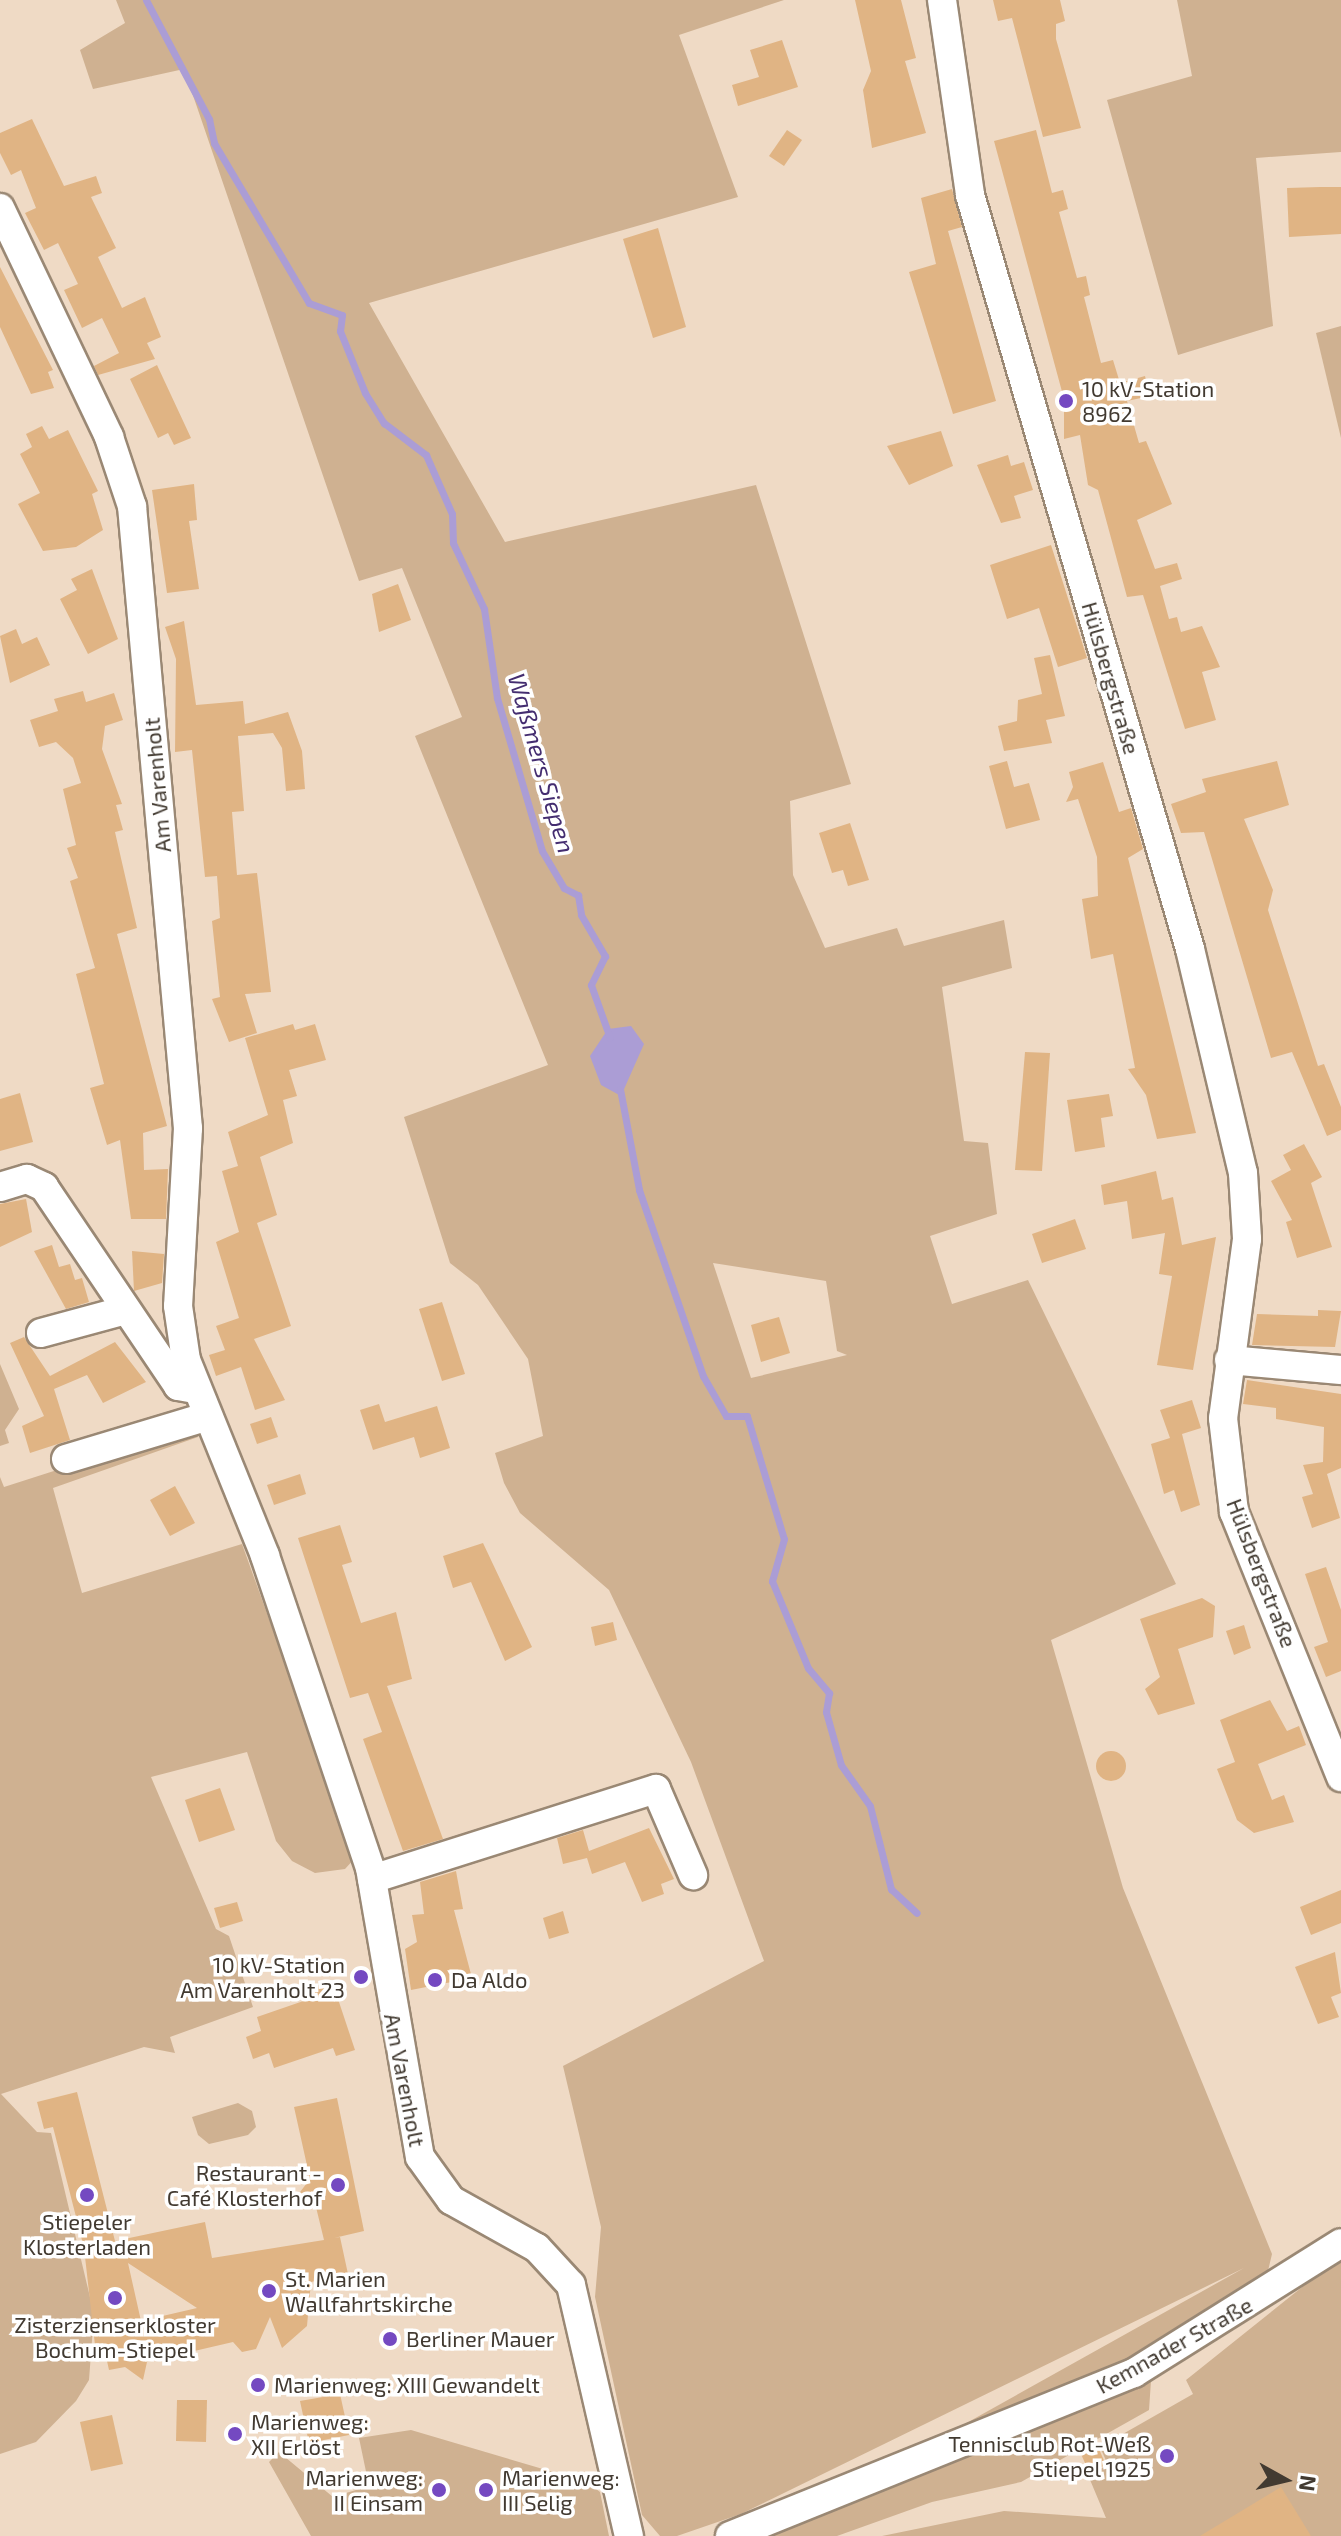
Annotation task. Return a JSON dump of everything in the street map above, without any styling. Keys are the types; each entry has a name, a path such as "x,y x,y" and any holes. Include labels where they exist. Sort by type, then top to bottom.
{"street":[{"name":"Hülsbergstraße","path":"942,0 970,195 1190,949 1243,1173 1247,1239 1229,1360 1223,1454 1234,1512 1341,1777"},
{"name":"Am Varenholt","path":"0,208 72,352 132,506 188,1128 178,1306 195,1389 265,1556 372,1879 420,2157 451,2200 537,2248 571,2285 629,2536"},
{"path":"0,1187 27,1179 44,1187 178,1386 195,1389"},
{"path":"41,1333 126,1310"},
{"path":"1229,1360 1341,1370"},
{"path":"66,1459 205,1417"},
{"path":"372,1879 656,1789 693,1875"},
{"name":"Kemnader Straße","path":"730,2536 1134,2373 1341,2243"}],"shaded area":[{"path":"116,0 784,0 679,35 738,197 369,303 505,542 756,485 851,784 790,801 793,875 825,948 897,928 904,946 1004,920 1012,968 942,987 964,1141 988,1143 997,1214 930,1236 952,1304 1028,1280 1176,1584 1051,1640 1123,1888 1272,2254 1267,2275 1153,2352 1149,2410 1021,2482 932,2502 837,2536 764,2536 1244,2268 741,2514 677,2536 660,2536 642,2515 595,2297 601,2227 563,2066 764,1961 691,1762 609,1590 520,1513 504,1483 495,1453 543,1436 528,1359 478,1285 450,1263 404,1117 548,1065 415,736 462,717 402,568 359,581 184,69 93,89 80,50 125,23","holes":["713,1263 826,1281 837,1351 847,1355 751,1378"]},
{"path":"1177,0 1341,0 1341,152 1256,158 1273,326 1178,355 1107,100 1192,76"},
{"path":"1341,326 1341,438 1316,333"},
{"path":"631,1026 644,1044 621,1096 601,1085 590,1056 608,1029"},
{"path":"0,1364 19,1409 5,1430 9,1443 0,1446"},
{"path":"194,1426 198,1437 53,1488 82,1593 242,1544 355,1858 345,1869 315,1873 292,1861 276,1841 247,1752 151,1777 216,1929 229,1936 253,2007 170,2037 175,2053 144,2047 1,2094 37,2132 51,2133 94,2314 89,2380 76,2401 36,2442 0,2454 0,1477 4,1487"},
{"path":"238,2103 252,2111 256,2127 248,2135 209,2144 198,2135 192,2117"},
{"path":"1341,2256 1341,2536 882,2536 1004,2511 1106,2518 1088,2475 1108,2465 1100,2447 1193,2394 1186,2380"},
{"path":"411,2430 587,2482 600,2492 609,2536 311,2536 269,2462 279,2452 333,2497 369,2486 359,2438"}],"building":[{"path":"855,0 901,0 916,58 905,61 926,133 872,148 863,90 871,71"},
{"path":"993,0 1060,0 1065,21 1056,24 1056,39 1081,128 1043,137 1012,18 998,21"},
{"path":"782,40 798,87 738,106 732,85 759,77 750,50"},
{"path":"32,119 64,186 96,176 102,193 91,197 116,248 98,257 122,308 145,297 161,337 147,343 155,359 98,375 94,366 119,353 102,318 82,328 64,290 78,284 58,243 44,250 25,213 36,208 21,170 11,175 0,153 0,133"},
{"path":"787,130 802,140 784,166 769,156"},
{"path":"1036,130 1052,193 1063,190 1068,209 1059,212 1077,278 1086,276 1090,295 1084,297 1101,363 1113,360 1120,383 1145,376 1150,396 1127,401 1139,443 1146,441 1172,504 1137,520 1155,569 1177,563 1182,579 1160,586 1169,619 1177,617 1181,632 1202,626 1220,667 1202,672 1216,720 1185,729 1143,595 1127,597 1098,490 1088,485 1080,435 1064,439 1064,399 994,141"},
{"path":"1341,187 1341,234 1289,237 1287,188"},
{"path":"952,189 962,227 948,231 996,401 953,414 909,272 936,264 921,198"},
{"path":"658,228 686,327 653,338 623,239"},
{"path":"0,267 53,370 48,372 54,388 31,394 0,327"},
{"path":"157,365 191,438 174,445 168,433 158,438 130,379"},
{"path":"42,426 49,439 68,430 98,491 92,494 103,530 76,547 43,551 18,504 40,493 20,454 32,447 26,434"},
{"path":"941,431 953,466 909,485 887,446"},
{"path":"1008,455 1011,466 1024,462 1033,490 1014,496 1021,518 1001,523 977,465"},
{"path":"194,484 197,520 189,521 199,589 167,593 152,490"},
{"path":"1051,545 1087,658 1058,667 1039,608 1007,619 990,565"},
{"path":"92,569 118,639 88,654 60,599 77,590 71,579"},
{"path":"398,584 411,620 379,632 372,594"},
{"path":"184,621 196,705 243,701 245,724 288,712 302,751 305,789 286,791 282,748 273,733 238,736 244,811 232,812 237,875 257,873 271,992 245,994 257,1033 229,1042 212,999 220,997 212,921 220,918 217,876 205,877 192,750 175,752 176,659 165,627"},
{"path":"16,629 22,644 37,637 50,665 10,683 0,636"},
{"path":"1050,655 1065,716 1046,720 1052,743 1004,751 998,726 1017,721 1018,700 1042,694 1034,658"},
{"path":"83,691 86,702 114,693 123,720 105,726 102,749 122,804 116,805 123,830 115,832 137,928 117,934 167,1126 143,1133 144,1170 168,1169 166,1219 131,1219 120,1140 107,1145 90,1088 104,1084 76,974 95,968 70,881 78,878 67,848 76,845 63,789 81,783 73,758 56,742 39,747 30,720 58,711 54,699"},
{"path":"1007,761 1014,787 1029,783 1040,820 1006,829 989,766"},
{"path":"1277,761 1289,805 1244,819 1273,890 1268,910 1318,1066 1324,1064 1341,1107 1341,1130 1327,1136 1292,1052 1271,1058 1204,832 1181,833 1171,804 1206,792 1202,779"},
{"path":"1103,762 1119,812 1131,808 1143,849 1128,858 1196,1133 1157,1139 1146,1095 1128,1069 1135,1068 1113,954 1091,959 1082,899 1098,896 1097,857 1078,799 1066,802 1073,787 1069,772"},
{"path":"850,823 869,880 848,886 843,870 832,873 819,833"},
{"path":"293,1024 295,1030 315,1024 326,1060 289,1070 297,1096 283,1100 293,1143 260,1157 277,1215 257,1223 291,1326 254,1339 285,1400 255,1410 241,1367 216,1376 209,1355 225,1350 216,1326 239,1318 216,1242 239,1232 222,1171 238,1166 228,1132 268,1115 245,1038"},
{"path":"1025,1052 1050,1053 1042,1171 1015,1170"},
{"path":"20,1093 33,1142 0,1151 0,1099"},
{"path":"1109,1094 1113,1116 1101,1118 1105,1147 1075,1152 1067,1100"},
{"path":"1304,1144 1322,1177 1311,1183 1332,1247 1297,1258 1286,1222 1292,1220 1271,1181 1291,1170 1283,1155"},
{"path":"1156,1171 1162,1200 1173,1197 1182,1245 1216,1237 1193,1370 1157,1365 1172,1276 1159,1274 1165,1233 1132,1239 1127,1201 1104,1205 1101,1185"},
{"path":"26,1199 32,1232 0,1247 0,1204"},
{"path":"1075,1219 1086,1249 1042,1263 1032,1234"},
{"path":"52,1245 59,1267 70,1264 75,1280 82,1278 89,1302 66,1309 34,1251"},
{"path":"132,1251 164,1254 162,1283 134,1291"},
{"path":"442,1302 465,1374 442,1381 419,1309"},
{"path":"1318,1310 1341,1311 1335,1347 1252,1345 1257,1314 1318,1316"},
{"path":"779,1317 790,1353 761,1362 751,1325"},
{"path":"24,1337 50,1376 115,1342 146,1382 103,1403 87,1375 54,1389 70,1440 30,1453 22,1426 44,1416 10,1343"},
{"path":"1247,1380 1341,1394 1341,1468 1327,1474 1340,1518 1312,1528 1302,1497 1313,1494 1303,1465 1323,1462 1324,1427 1276,1419 1276,1408 1243,1404"},
{"path":"1192,1400 1201,1428 1182,1434 1200,1505 1181,1512 1174,1490 1164,1494 1151,1444 1170,1438 1160,1410"},
{"path":"379,1404 385,1422 437,1406 450,1448 420,1458 414,1437 373,1450 360,1410"},
{"path":"271,1417 278,1437 257,1444 250,1424"},
{"path":"300,1474 306,1494 274,1505 267,1485"},
{"path":"175,1486 195,1523 170,1536 150,1500"},
{"path":"340,1525 352,1562 342,1565 361,1623 396,1612 412,1679 387,1686 443,1839 403,1851 363,1739 382,1732 368,1693 350,1698 298,1538"},
{"path":"483,1543 532,1647 505,1661 471,1582 453,1588 443,1556"},
{"path":"1326,1567 1341,1610 1341,1671 1326,1677 1314,1647 1328,1642 1305,1574"},
{"path":"1202,1598 1215,1606 1213,1637 1178,1649 1195,1704 1158,1715 1145,1689 1160,1677 1140,1619"},
{"path":"613,1622 617,1640 595,1646 591,1627"},
{"path":"1244,1625 1251,1648 1234,1655 1226,1631"},
{"path":"1270,1700 1287,1731 1299,1726 1306,1745 1258,1764 1272,1800 1284,1795 1294,1822 1254,1833 1237,1820 1217,1769 1235,1762 1220,1720"},
{"path":"1111,1751 1121,1756 1126,1766 1121,1776 1111,1781 1101,1776 1096,1766 1101,1756"},
{"path":"220,1788 235,1830 199,1842 185,1800"},
{"path":"649,1828 674,1879 661,1884 664,1894 642,1902 625,1862 592,1874 587,1858 563,1864 557,1838 583,1830 589,1851"},
{"path":"456,1871 463,1909 454,1910 472,1978 411,1990 405,1949 417,1942 412,1915 424,1914 420,1882"},
{"path":"1341,1890 1341,1923 1311,1935 1300,1907"},
{"path":"237,1902 243,1921 220,1928 214,1908"},
{"path":"563,1911 569,1933 549,1939 543,1918"},
{"path":"1335,1952 1341,1993 1331,1997 1339,2017 1318,2024 1295,1967"},
{"path":"332,1981 355,2050 336,2056 333,2048 274,2068 269,2053 253,2059 246,2037 261,2031 257,2017 315,1997 312,1987"},
{"path":"77,2092 115,2241 205,2222 212,2258 324,2240 315,2203 297,2196 310,2179 294,2107 337,2098 364,2231 334,2238 340,2237 348,2274 311,2282 307,2326 282,2348 270,2317 256,2349 242,2352 233,2342 147,2362 143,2380 125,2367 109,2370 103,2343 95,2345 84,2248 53,2127 44,2129 37,2102","holes":["128,2263 197,2308 141,2321"]},
{"path":"340,2394 349,2435 309,2443 300,2401"},
{"path":"177,2400 207,2400 206,2442 176,2441"},
{"path":"112,2415 123,2464 91,2471 80,2422"},
{"path":"1098,2447 1106,2465 1089,2472 1081,2454"},
{"path":"1281,2487 1311,2536 1200,2536"}],"waterway":[{"name":"Waßmers Siepen","path":"146,0 209,119 214,143 309,303 342,315 340,331 365,393 384,423 426,455 452,514 453,543 484,609 497,698 542,851 564,888 578,895 581,915 605,956 591,985 610,1038"},
{"name":"Waßmers Siepen","path":"620,1089 639,1190 703,1376 726,1416 747,1416 784,1539 772,1581 808,1668 829,1693 826,1712 841,1765 870,1806 891,1889 917,1913"}],"place":[{"name":"10 kV-Station 8962","path":"1066,401"},
{"name":"10 kV-Station Am Varenholt 23","path":"361,1977"},
{"name":"Da Aldo","path":"435,1980"},
{"name":"Restaurant - Café Klosterhof","path":"338,2185"},
{"name":"Stiepeler Klosterladen","path":"87,2195"},
{"name":"St. Marien Wallfahrtskirche","path":"269,2291"},
{"name":"Zisterzienserkloster Bochum-Stiepel","path":"115,2298"},
{"name":"Berliner Mauer","path":"390,2339"},
{"name":"Marienweg: XIII Gewandelt","path":"258,2385"},
{"name":"Marienweg: XII Erlöst","path":"235,2434"},
{"name":"Tennisclub Rot-Weß Stiepel 1925","path":"1167,2456"},
{"name":"Marienweg: II Einsam","path":"439,2490"},
{"name":"Marienweg: III Selig","path":"486,2490"}]}
